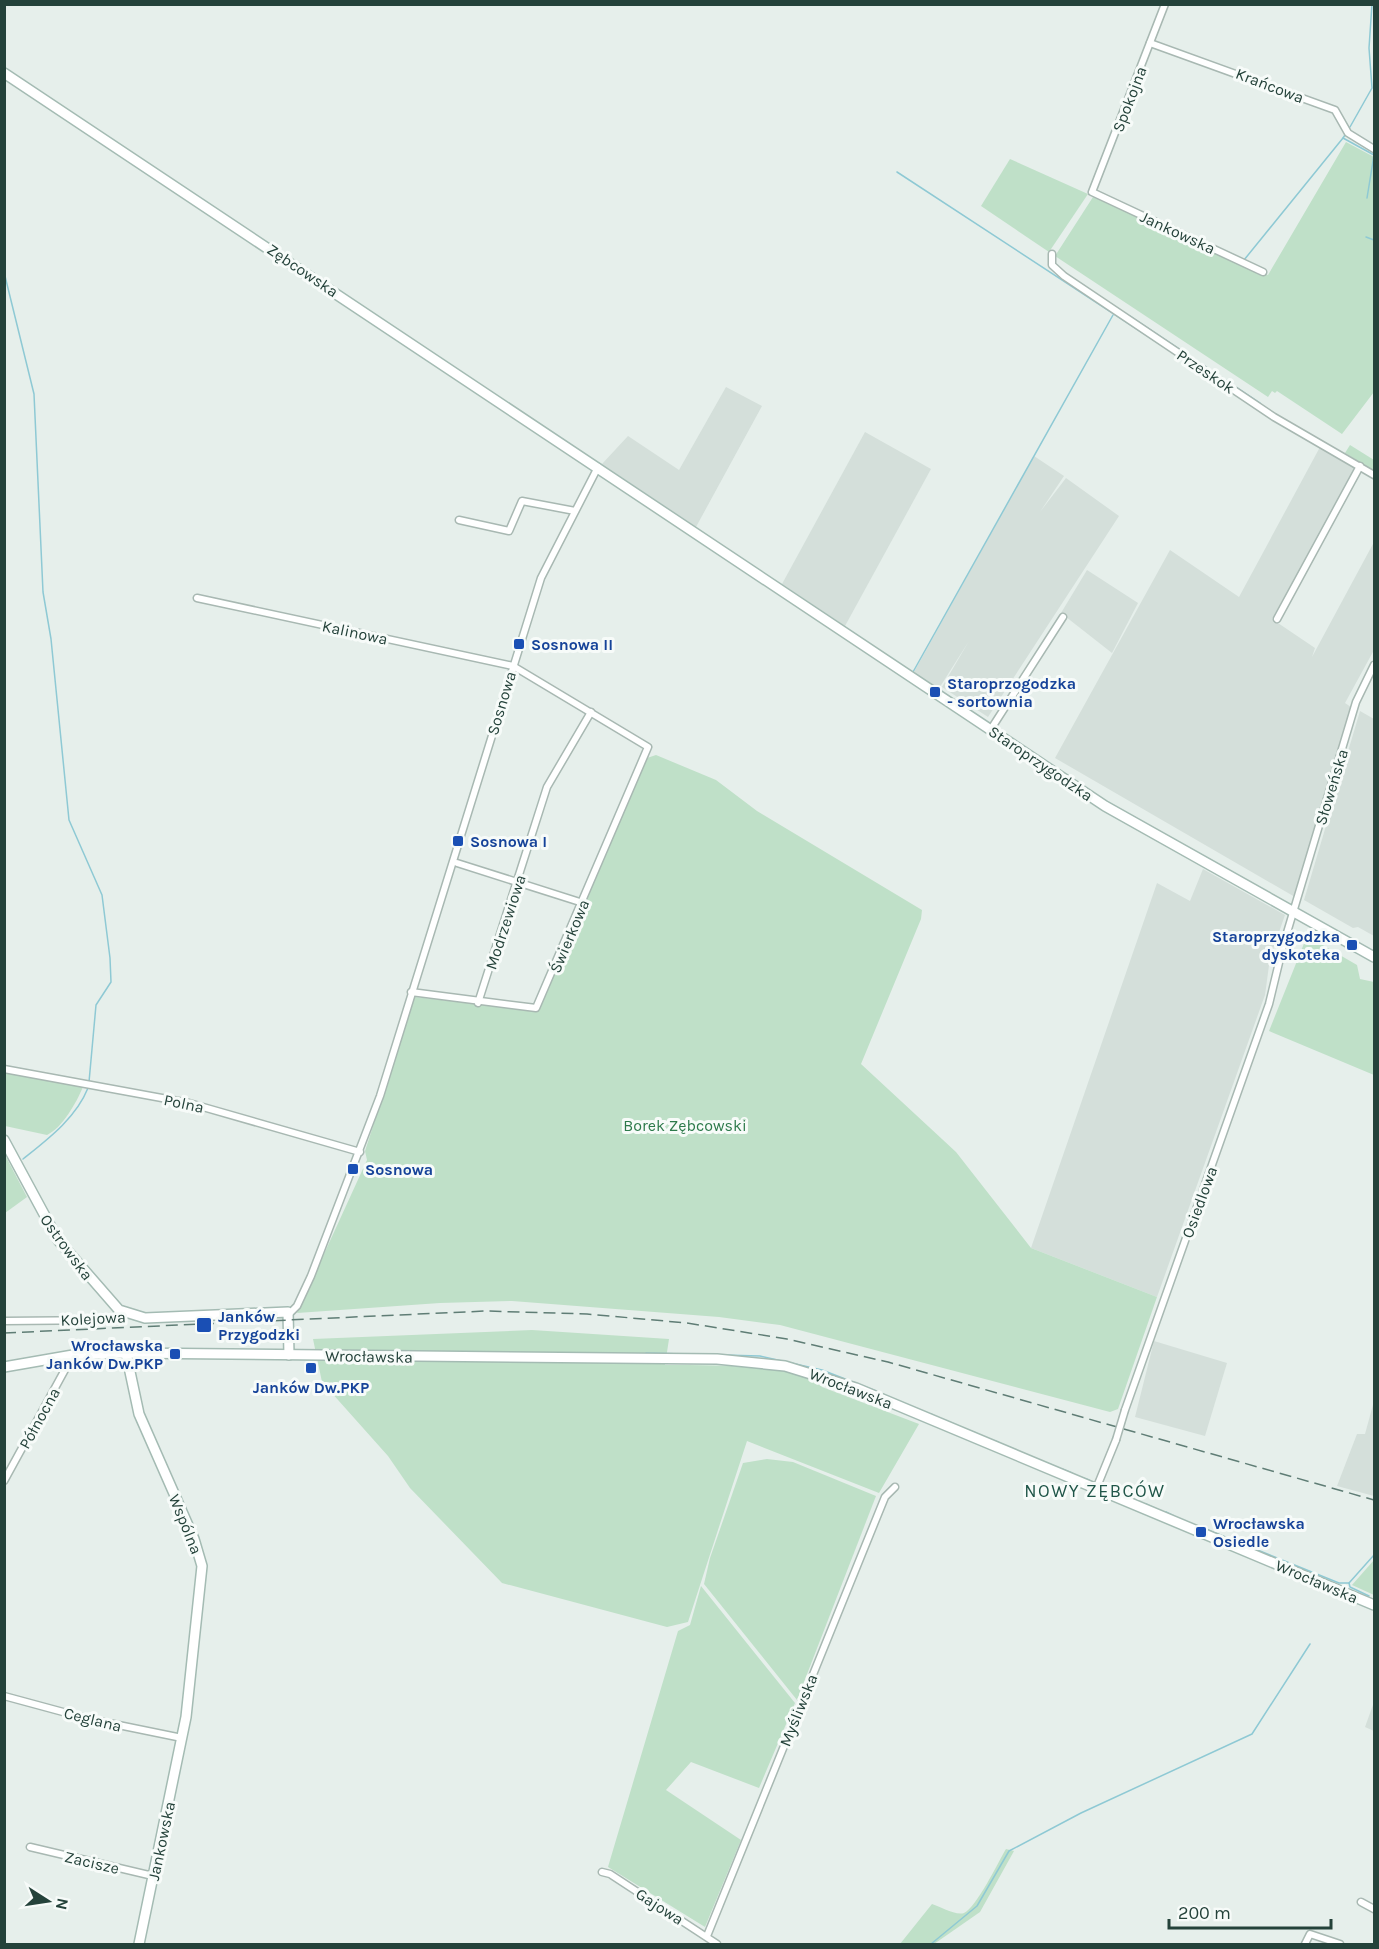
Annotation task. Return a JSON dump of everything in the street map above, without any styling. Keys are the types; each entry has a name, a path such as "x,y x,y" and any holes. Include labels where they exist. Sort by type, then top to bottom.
{"street":[{"name":"Spokojna","path":"1092,192 1165,4"},
{"name":"Krańcowa","path":"1150,43 1335,110 1348,133 1374,149"},
{"name":"Zębcowska","path":"4,74 599,468"},
{"name":"Jankowska","path":"1092,192 1263,272"},
{"name":"Przeskok","path":"1052,254 1052,265 1064,276 1274,417 1374,475"},
{"path":"1277,619 1360,466"},
{"name":"Sosnowa","path":"290,1313 297,1306 311,1276 360,1152 541,578 574,511 599,468"},
{"name":"Staroprzygodzka","path":"599,468 1120,816 1374,957"},
{"path":"459,520 509,531 522,501 574,511"},
{"name":"Kalinowa","path":"197,598 513,666 648,747"},
{"path":"991,729 1063,617"},
{"name":"Słoweńska","path":"1294,912 1356,702 1374,665"},
{"name":"Modrzewiowa","path":"478,1003 547,787 591,712"},
{"name":"Świerkowa","path":"411,992 478,1003 536,1008 648,747"},
{"path":"457,862 583,903"},
{"name":"Osiedlowa","path":"1096,1489 1116,1440 1269,1004 1294,912"},
{"name":"Polna","path":"4,1069 189,1103 360,1152"},
{"name":"Ostrowska","path":"4,1140 58,1240 109,1301 124,1313"},
{"name":"Kolejowa","path":"4,1321 111,1320 124,1313 146,1318 290,1313"},
{"path":"289,1355 290,1313"},
{"path":"4,1367 73,1355 126,1353"},
{"name":"Wrocławska","path":"126,1353 717,1359 776,1364 836,1380 1374,1605"},
{"name":"Wspólna","path":"126,1353 131,1386 140,1414 196,1546 202,1566 182,1738"},
{"name":"Północna","path":"4,1481 73,1355"},
{"name":"Myśliwska","path":"707,1936 885,1497 896,1487"},
{"name":"Ceglana","path":"4,1696 99,1721 182,1738"},
{"name":"Jankowska","path":"139,1944 182,1738"},
{"name":"Zacisze","path":"30,1847 153,1876"},
{"name":"Gajowa","path":"602,1872 610,1874 717,1944"},
{"path":"1361,1902 1374,1909"},
{"path":"1305,1944 1310,1934 1340,1944"}],"shaded area":[{"path":"726,387 762,406 696,527 602,464 628,436 679,470"},
{"path":"865,432 931,469 845,626 782,584"},
{"path":"1320,447 1356,469 1272,619 1315,648 1312,657 1374,542 1374,650 1345,703 1351,707 1295,897 1055,758 1170,550 1239,597"},
{"path":"1034,456 1064,476 1040,512 1066,478 1119,516 988,717 942,687 969,641 938,690 914,672"},
{"path":"1087,570 1138,603 1112,653 1061,613"},
{"path":"1360,711 1374,719 1374,936 1358,927 1353,928 1304,900"},
{"path":"1203,869 1285,915 1270,958 1265,995 1157,1297 1031,1248 1157,883 1190,901"},
{"path":"1154,1341 1227,1363 1205,1436 1135,1417"},
{"path":"1374,1401 1374,1496 1337,1486 1357,1434 1365,1434"},
{"path":"1374,1702 1374,1731 1365,1727"}],"green space":[{"path":"1346,142 1374,157 1374,392 1342,434 1277,391 1275,393 1272,391 1268,397 1055,256 1093,197 1268,275"},
{"path":"1010,159 1088,194 1049,252 981,206"},
{"path":"1350,445 1374,460 1374,471 1345,453"},
{"name":"Borek Zębcowski","path":"656,755 716,780 757,811 922,910 921,919 861,1064 956,1152 1031,1248 1157,1297 1118,1409 1110,1412 780,1325 719,1317 512,1301 440,1303 297,1313 367,1160 365,1151 415,997 538,1011 647,758"},
{"path":"1307,936 1357,965 1360,979 1374,982 1374,1075 1269,1031"},
{"path":"5,1070 83,1087 64,1121 47,1135 5,1126"},
{"path":"5,1155 27,1197 4,1213"},
{"path":"532,1330 669,1339 665,1365 745,1367 805,1375 824,1380 822,1387 919,1424 879,1493 747,1441 688,1622 667,1627 502,1583 410,1488 388,1456 322,1382 313,1339"},
{"path":"767,1459 793,1462 876,1496 797,1700 704,1584 710,1558 743,1463"},
{"path":"1374,1560 1374,1595 1352,1585"},
{"path":"701,1586 795,1703 759,1788 691,1762 666,1790 741,1840 705,1927 608,1867 678,1631 690,1625"},
{"path":"1006,1849 1014,1851 980,1912 934,1944 900,1944 932,1904 961,1914 969,1909 981,1894"}],"waterway":[{"path":"1350,127 1372,88 1369,48 1372,4"},
{"path":"1345,135 1343,138 1374,155 1367,198"},
{"path":"1244,260 1343,138"},
{"path":"897,172 1172,352"},
{"path":"1366,237 1374,240"},
{"path":"4,272 34,394 43,592 51,639 69,820 102,895 110,958 111,982 96,1005 89,1082"},
{"path":"913,672 1113,315"},
{"path":"1130,316 1260,403"},
{"path":"1229,390 1248,403"},
{"path":"23,1159 69,1118 88,1088"},
{"path":"646,1353 760,1356 822,1370 876,1391"},
{"path":"931,1414 936,1417"},
{"path":"942,1419 954,1424"},
{"path":"968,1430 976,1433"},
{"path":"986,1438 998,1442"},
{"path":"1006,1446 1014,1449"},
{"path":"1044,1462 1052,1465"},
{"path":"1062,1469 1072,1473"},
{"path":"1080,1477 1089,1480"},
{"path":"1130,1498 1138,1501"},
{"path":"1146,1504 1156,1509"},
{"path":"1166,1512 1174,1516"},
{"path":"1203,1528 1339,1583 1349,1583 1350,1587 1369,1596"},
{"path":"1349,1583 1374,1555"},
{"path":"931,1944 977,1906 1009,1851 1081,1813 1252,1734 1310,1644"}],"railway":[{"path":"4,1333 486,1311 587,1314 687,1323 787,1339 888,1362 1374,1500"}],"place":[{"name":"Sosnowa II","path":"519,644"},
{"name":"Staroprzogodzka - sortownia","path":"935,692"},
{"name":"Sosnowa I","path":"458,841"},
{"name":"Staroprzygodzka dyskoteka","path":"1352,945"},
{"name":"Sosnowa","path":"353,1169"},
{"name":"Janków Przygodzki","path":"204,1325"},
{"name":"Wrocławska Janków Dw.PKP","path":"175,1354"},
{"name":"Janków Dw.PKP","path":"311,1368"},
{"name":"Wrocławska Osiedle","path":"1201,1532"}],"district":[{"name":"NOWY ZĘBCÓW","path":"1095,1491"}]}
